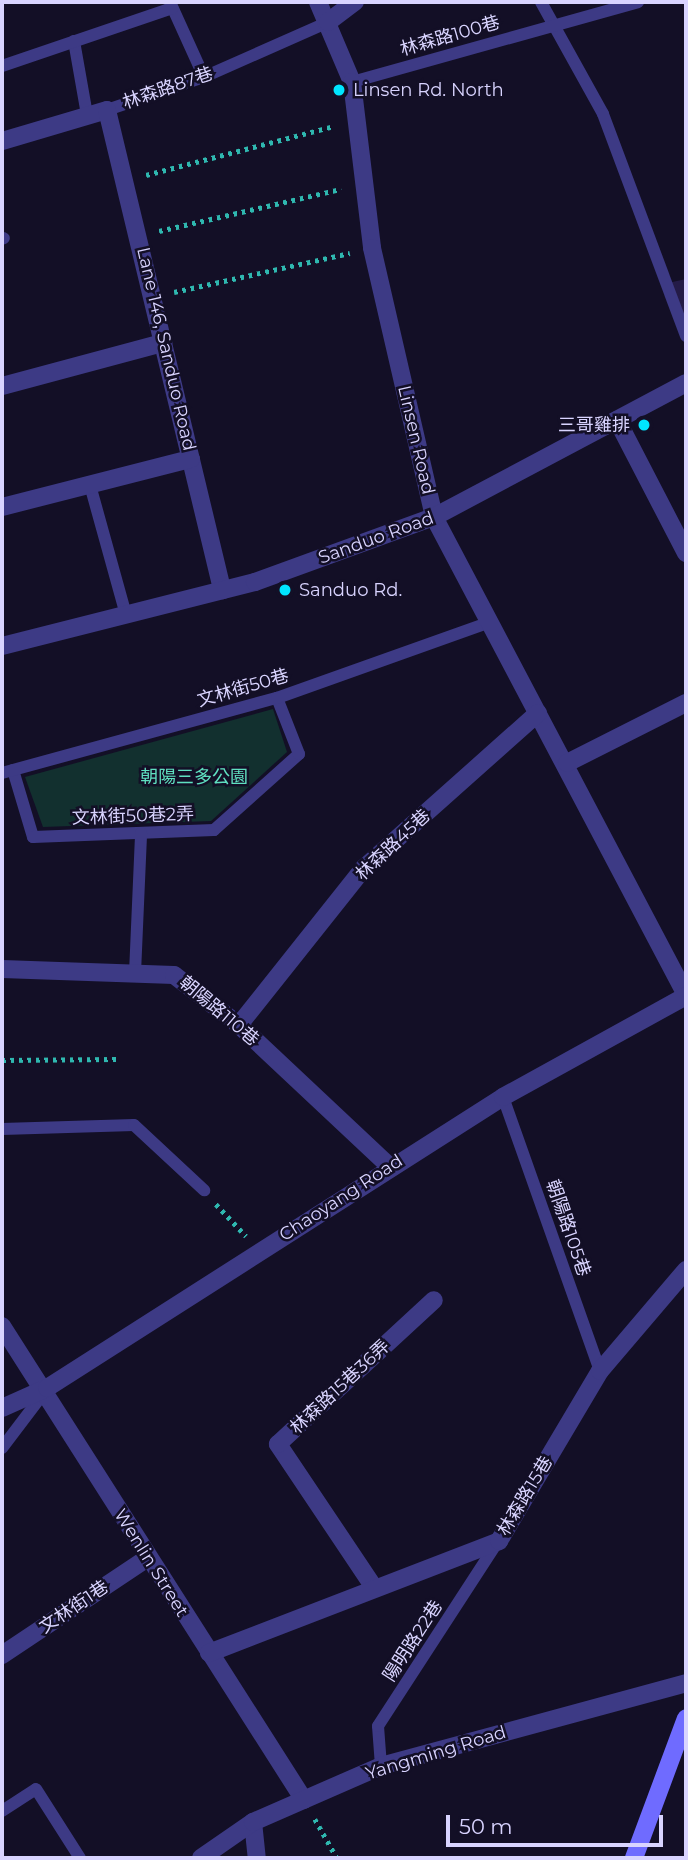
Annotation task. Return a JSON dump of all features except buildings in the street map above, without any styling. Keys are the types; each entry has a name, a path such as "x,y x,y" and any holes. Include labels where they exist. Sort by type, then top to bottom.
{"main road":[{"path":"634,1858 686,1718"}],"street":[{"name":"Linsen Road","path":"318,2 352,82 372,248 434,517 567,763 686,996"},
{"path":"328,22 355,2"},
{"name":"林森路87巷","path":"2,141 107,110"},
{"name":"Lane 146, Sanduo Road","path":"107,110 128,180 152,296 222,590"},
{"path":"2,386 163,343"},
{"name":"Sanduo Road","path":"2,646 222,590 434,517 686,383"},
{"path":"617,420 686,553"},
{"path":"2,507 191,459"},
{"path":"567,763 686,703"},
{"name":"林森路45巷","path":"239,1025 364,868 538,713"},
{"name":"朝陽路110巷","path":"2,969 174,975 239,1025 389,1166"},
{"name":"Chaoyang Road","path":"2,1408 47,1388 389,1166 503,1097 686,996"},
{"name":"林森路15巷","path":"209,1653 373,1586 499,1541 600,1371 686,1270"},
{"name":"林森路15巷36弄","path":"373,1586 278,1444 434,1300"},
{"name":"Wenlin Street","path":"2,1326 47,1388 146,1559 304,1800"},
{"name":"文林街1巷","path":"2,1655 146,1559"},
{"name":"Yangming Road","path":"201,1858 253,1822 381,1766 686,1683"},
{"path":"253,1822 257,1858"}],"lane":[{"path":"541,2 603,114 686,336"},
{"name":"林森路100巷","path":"352,82 638,2"},
{"path":"2,66 171,5 204,77"},
{"name":"林森路87巷","path":"107,110 204,77 328,22"},
{"path":"74,41 87,116"},
{"path":"90,485 125,615"},
{"name":"文林街50巷","path":"7,772 277,698 490,622"},
{"name":"文林街50巷2弄","path":"7,772 33,837 214,830 299,754 277,698"},
{"path":"135,973 141,833"},
{"name":"朝陽路105巷","path":"503,1097 600,1371"},
{"path":"2,1129 134,1125 204,1190"},
{"path":"2,1448 47,1388"},
{"name":"陽明路22巷","path":"381,1766 378,1726 499,1541"},
{"path":"2,1811 36,1789 80,1858"}],"path":[{"path":"128,180 357,120"},
{"path":"141,236 366,184"},
{"path":"152,296 372,248"},
{"path":"2,1060 117,1059"},
{"path":"204,1190 260,1251"},
{"path":"304,1800 337,1858"}],"green space":[{"name":"朝陽三多公園","path":"273,709 287,752 211,821 43,827 25,777"}],"place":[{"name":"Linsen Rd. North","path":"339,90"},
{"name":"三哥雞排","path":"644,425"},
{"name":"Sanduo Rd.","path":"285,590"}]}
